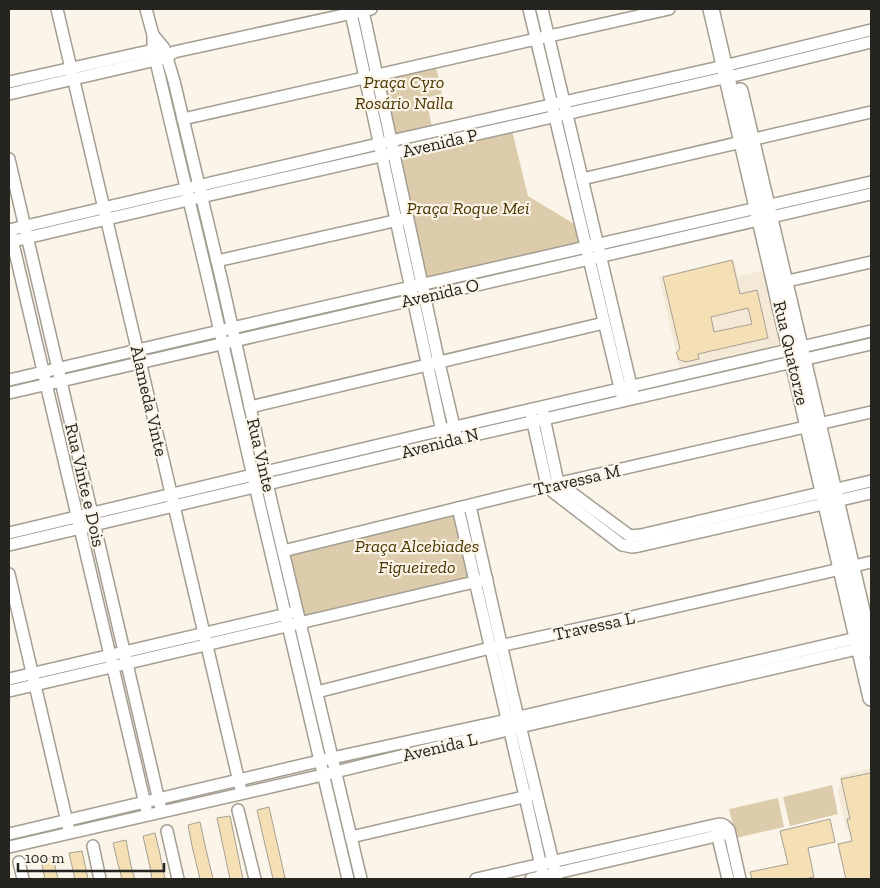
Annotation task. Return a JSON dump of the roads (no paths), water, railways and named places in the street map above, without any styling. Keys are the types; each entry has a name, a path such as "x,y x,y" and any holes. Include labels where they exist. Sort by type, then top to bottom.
{"street":[{"name":"Alameda Vinte","path":"57,9 241,793"},
{"name":"Rua Vinte","path":"146,9 153,35 163,54 183,119 361,879"},
{"path":"529,9 536,39 582,178 604,323 627,394"},
{"path":"542,9 559,110 627,394"},
{"path":"183,119 669,9"},
{"name":"Rua Quatorze","path":"711,9 730,70 846,567 867,642 871,698"},
{"name":"Rua Quatorze","path":"721,9 730,70"},
{"path":"9,94 74,80 163,54 362,11 379,144 388,155 408,218 456,433"},
{"name":"Avenida P","path":"730,70 871,30"},
{"name":"Avenida P","path":"10,233 26,232 323,163 388,155 461,138 559,110 730,70 871,42"},
{"path":"9,82 71,67 163,54"},
{"name":"Rua Vinte","path":"163,54 188,194 252,476 348,879"},
{"path":"371,76 391,141 388,155 396,220 444,442"},
{"name":"Avenida P","path":"323,163 391,141 458,126 559,110"},
{"path":"582,178 871,112"},
{"path":"458,126 461,138"},
{"name":"Rua Vinte e Dois","path":"9,159 162,811"},
{"name":"Avenida O","path":"9,392 235,340 424,290 764,212 871,182"},
{"name":"Avenida O","path":"764,212 871,194"},
{"path":"217,261 408,218"},
{"name":"Rua Vinte e Dois","path":"10,233 148,814"},
{"path":"780,283 871,262"},
{"name":"Avenida O","path":"9,380 232,328 412,293"},
{"path":"250,407 604,323"},
{"name":"Avenida N","path":"797,355 871,331"},
{"name":"Avenida N","path":"9,545 444,442 456,433 537,414 797,355 871,344"},
{"name":"Travessa M","path":"283,551 554,485 871,412"},
{"path":"537,414 546,481 554,485 553,492 622,545 830,497 871,492"},
{"name":"Avenida N","path":"9,532 442,430 456,433"},
{"path":"830,497 871,481"},
{"path":"470,506 502,646 514,723 531,795 556,876"},
{"path":"458,508 490,648 514,723"},
{"name":"Travessa L","path":"317,692 490,648 871,562"},
{"path":"9,574 70,832"},
{"path":"9,679 34,679 113,667 205,639 299,617 487,579"},
{"path":"9,691 34,679 110,655 205,639"},
{"name":"Avenida L","path":"9,834 332,758 514,723 867,642"},
{"name":"Avenida L","path":"9,847 336,772 514,723"},
{"path":"351,837 531,795"},
{"path":"531,795 543,878"},
{"path":"238,810 255,879"},
{"path":"476,879 552,861 721,830"},
{"path":"531,879 556,876 721,830"},
{"path":"721,830 728,879"},
{"path":"721,830 740,879"},
{"path":"167,831 178,879"},
{"path":"93,846 100,879"},
{"path":"19,862 23,879"}],"park label":[{"name":"Praça Cyro Rosário Nalla","path":"404,92"},
{"name":"Praça Roque Mei","path":"468,208"},
{"name":"Praça Alcebiades Figueiredo","path":"417,556"}]}
